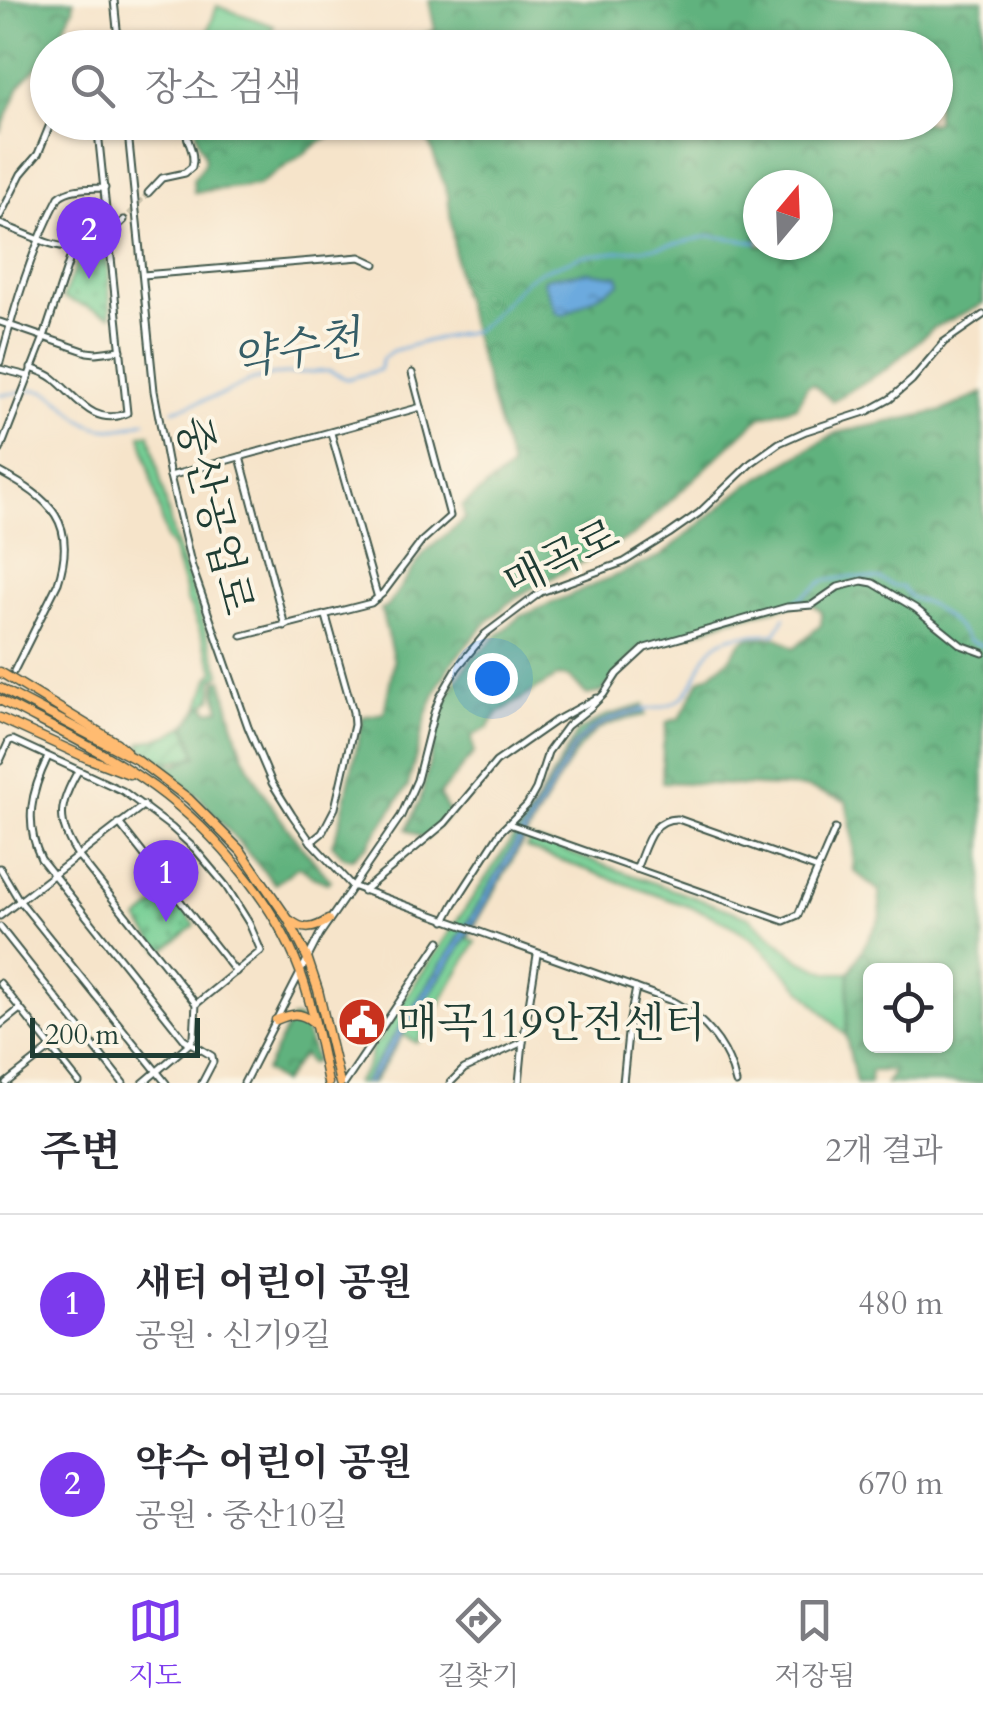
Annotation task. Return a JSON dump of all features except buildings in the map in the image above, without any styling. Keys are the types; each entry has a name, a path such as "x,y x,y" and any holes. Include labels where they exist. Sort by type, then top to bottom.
{"highway":[{"path":"0,672 117,743 178,789 222,830 288,919 307,958 343,1083"},
{"path":"0,688 137,760"},
{"path":"0,700 142,778 185,812 239,869 280,930 300,971 328,1080"},
{"path":"0,718 142,778"},
{"path":"288,919 303,928 328,920"},
{"path":"276,1020 292,1013 315,1024"}],"street":[{"path":"114,0 116,30"},
{"path":"44,140 38,154 21,174 0,220 73,249 109,235 124,220"},
{"path":"32,368 56,380 89,411 105,418 124,415 128,410 99,140"},
{"name":"중산공업로","path":"128,140 154,392 192,567 255,744 281,799 311,842 352,886"},
{"path":"148,193 162,178 185,173 192,167 194,158 187,140"},
{"path":"28,376 0,366 40,239 64,192 105,188"},
{"path":"0,450 73,249"},
{"path":"143,275 360,257 375,264"},
{"name":"매곡로","path":"244,1083 328,920 401,816 417,780 437,705 457,668 485,634 540,592 624,562 670,534 779,443 806,430 868,411 890,399 944,342 983,315"},
{"path":"0,322 96,353 121,350"},
{"path":"242,636 378,599 422,541 450,516 412,373"},
{"path":"170,476 422,407"},
{"path":"331,432 378,599"},
{"path":"240,457 285,626"},
{"path":"0,472 48,502 60,524 64,546 58,583 14,670"},
{"path":"449,922 454,904 501,832 511,825 536,790 548,752 566,726 604,694 645,648 812,604 838,587 862,581 873,583 915,608 961,645 983,653"},
{"path":"311,842 322,833 335,808 354,725 326,616"},
{"path":"363,891 445,822 496,762 555,721 604,694"},
{"path":"0,761 13,740 123,791 172,828 213,869 249,923 261,951 196,1004"},
{"path":"48,757 33,794 30,820 34,844 51,874 189,1044 212,1056 214,1062 202,1083"},
{"path":"78,771 64,798 62,817 66,835 196,1004 194,1037 142,1083"},
{"path":"0,916 144,805"},
{"path":"636,869 656,824 665,818 678,819 818,869"},
{"path":"120,823 236,972"},
{"path":"511,825 784,921 798,915 835,830"},
{"path":"0,868 19,900 166,1083"},
{"path":"352,886 672,1001 702,1021 724,1049 736,1083"},
{"path":"0,927 123,1083"},
{"path":"343,1083 440,941"},
{"path":"519,1083 522,1042 538,954"},
{"path":"0,983 77,1082"},
{"path":"623,1083 636,988"},
{"path":"0,1024 20,1009"},
{"path":"450,1083 464,1069 522,1042"},
{"path":"6,1083 52,1048"}],"green space":[{"path":"0,0 74,0 62,30 30,30 30,74 21,84 0,132"},
{"path":"429,0 983,0 983,304 933,328 888,368 832,401 813,384 807,386 797,406 760,417 634,535 507,604 454,660 440,682 427,714 408,786 368,845 351,859 332,844 362,717 384,713 394,661 381,610 424,553 465,519 462,506 511,468 458,282 448,195 426,140 953,140 953,30 435,30"},
{"path":"217,6 274,26 272,30 208,30"},
{"path":"198,140 323,140 258,185 194,192 193,179 205,159"},
{"path":"102,247 107,249 111,316 63,298 79,257"},
{"path":"983,393 983,1083 886,1083 891,1071 871,1071 870,1083 856,1083 846,1036 849,973 881,916 879,891 854,871 846,801 808,788 662,782 667,722 680,718 700,680 729,659 748,638 777,637 794,648 821,625 822,612 808,601 641,647 602,692 587,695 569,677 558,676 497,714 488,728 472,736 474,753 439,795 450,813 425,839 407,829 420,801 441,714 453,685 471,659 519,617 661,556 746,486 836,433 942,411"},
{"path":"150,434 174,538 221,674 213,679 212,699 206,705 200,706 215,671 167,541 141,435"},
{"path":"222,679 237,737 252,773 282,821 330,880 327,883 299,866 275,884 200,798 147,755 175,765 197,756 186,725 200,707 206,705 208,711 220,709 216,691 217,680"},
{"path":"644,705 597,724 574,744 454,945 363,1083 355,1083 367,1067 373,1045 381,1039 535,805 577,733 605,716"},
{"path":"645,712 646,715 605,727 581,746 468,938 476,942 417,1043 403,1035 370,1083 460,948 577,746 599,727"},
{"path":"185,726 196,755 167,761 140,746 140,743"},
{"path":"531,839 749,917 800,960 829,973 849,973 846,1036 754,940 731,925 526,848"},
{"path":"170,893 195,925 162,952 138,920"},
{"path":"298,1018 316,1061 309,1064 303,1054 282,1083 265,1071 291,1019"}],"water":[{"path":"588,272 618,276 620,283 563,315 557,313 543,280"},
{"path":"644,708 645,712 600,727 577,746 460,948 370,1083 363,1083 454,945 574,744 606,720"}],"waterway":[{"name":"약수천","path":"173,410 271,375 329,371 347,379 379,370 383,358 392,351 474,331 526,280 582,256 711,236 743,240"},
{"path":"0,394 47,392 89,424 107,429 145,421"},
{"path":"796,601 824,581 849,577 880,579 902,587 911,598 930,605 968,641 983,646"},
{"path":"641,711 666,706 687,693 707,654 721,641 741,635 776,633 785,617"}],"tunnel":[{"path":"124,220 148,193"},
{"path":"0,695 14,671"}],"place":[{"name":"약수 어린이 공원","path":"89,279"},
{"name":"새터 어린이 공원","path":"166,922"},
{"name":"매곡119안전센터","path":"362,1022"}]}
